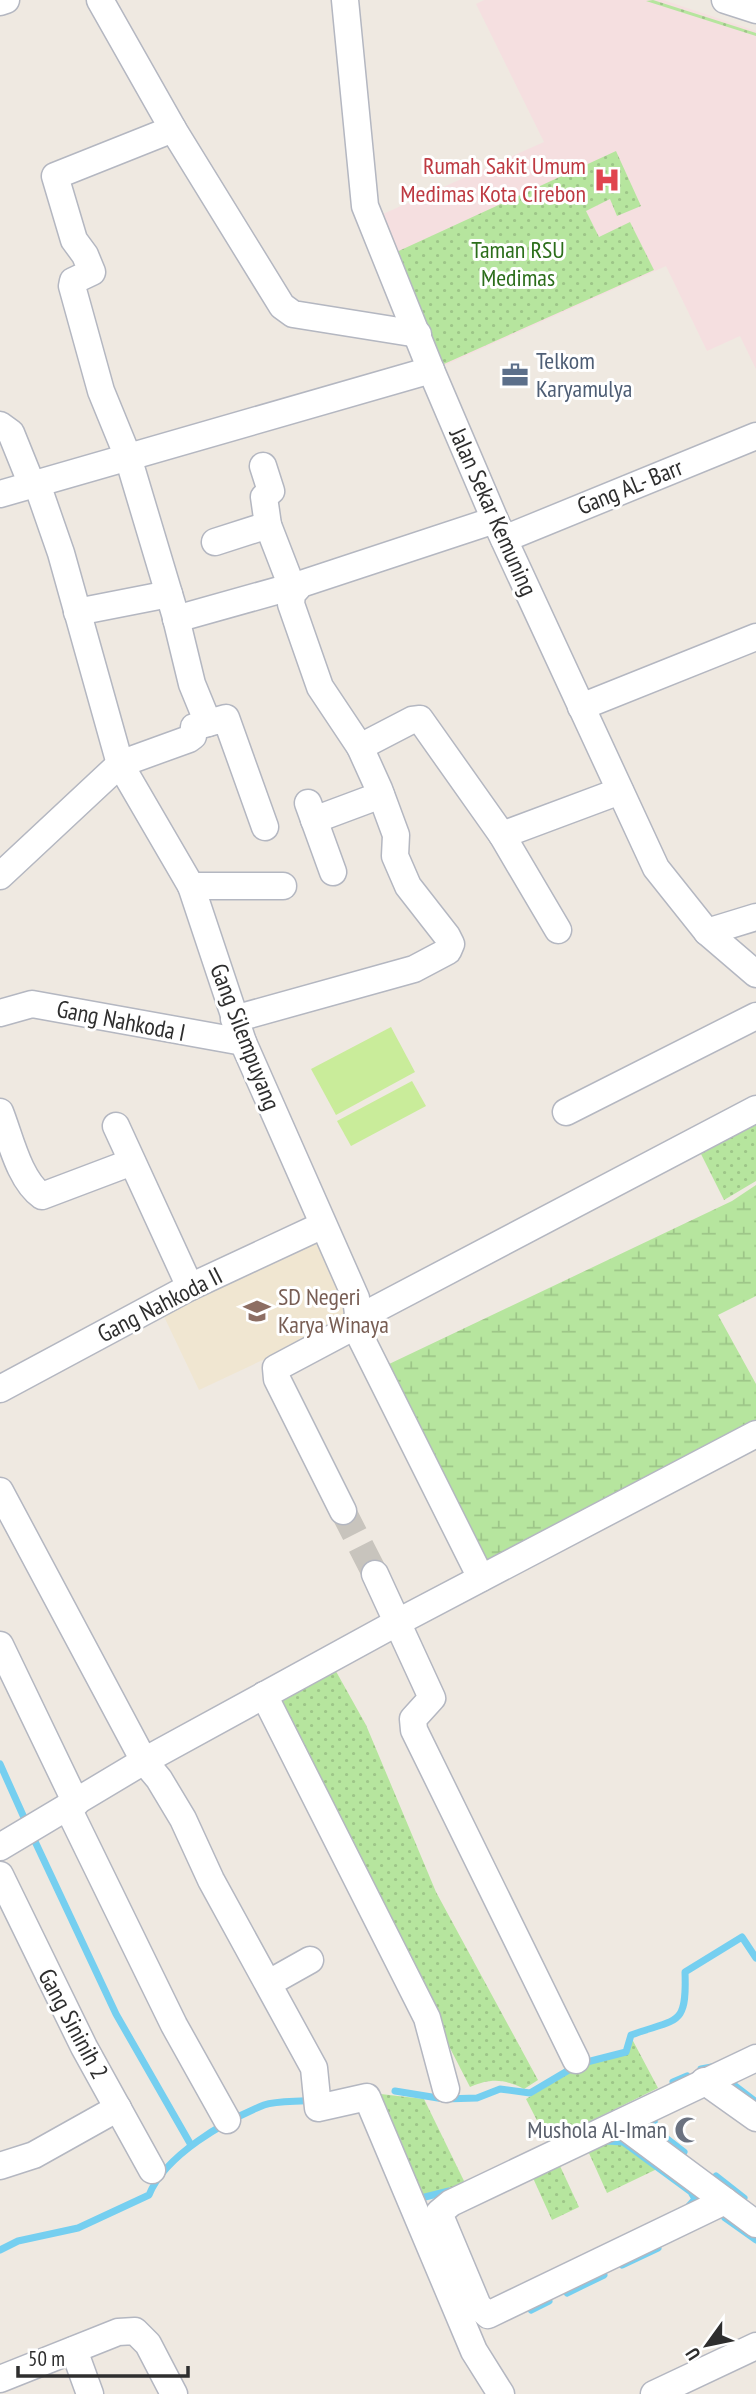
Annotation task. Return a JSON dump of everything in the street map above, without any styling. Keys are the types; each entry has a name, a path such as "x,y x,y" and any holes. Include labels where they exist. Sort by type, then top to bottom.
{"street":[{"path":"0,2 6,0"},
{"path":"100,0 173,128 282,306 293,314 418,334"},
{"name":"Jalan Sekar Kemuning","path":"345,0 365,206 431,370 499,530 656,868 707,932 756,974"},
{"path":"725,0 756,10"},
{"path":"173,128 55,176 74,240 85,255 92,272 73,281 72,286 101,391 128,457 172,606 191,684 208,723"},
{"path":"0,494 431,370"},
{"name":"Gang Silempuyang","path":"0,425 11,433 34,484 77,612 120,764 191,886 238,1031 356,1298 358,1314 355,1326 481,1578"},
{"name":"Gang AL- Barr","path":"77,612 172,606 297,586 499,530 756,436"},
{"path":"238,1031 414,968 448,951 451,944 408,886 394,856 396,835 381,795 360,747 320,687 308,657 291,604 292,594 297,586 268,525 264,497 271,491 263,466"},
{"path":"215,542 268,525"},
{"path":"581,706 756,637"},
{"path":"0,876 120,764 189,739 193,736 194,727 226,718 265,827"},
{"path":"360,747 412,720 421,719 502,835 558,930"},
{"path":"502,835 620,791"},
{"path":"333,872 311,811 381,795"},
{"path":"191,886 283,886"},
{"path":"707,932 756,917"},
{"name":"Gang Nahkoda I","path":"0,1013 32,1004 238,1031"},
{"path":"566,1112 756,1016"},
{"path":"343,1511 277,1379 276,1368 355,1326 370,1312 756,1109"},
{"path":"0,1112 19,1161 36,1192 42,1196 132,1162"},
{"path":"116,1126 190,1287"},
{"name":"Gang Nahkoda II","path":"0,1389 190,1287 323,1225"},
{"path":"0,1847 144,1761 264,1695 756,1434"},
{"path":"0,1491 144,1761 159,1779 183,1819 211,1880 314,2068 318,2108 367,2097 474,2351 500,2394"},
{"path":"375,1574 432,1698 413,1719 414,1730 576,2060"},
{"path":"0,1646 174,2025 227,2120"},
{"path":"264,1695 427,2018 446,2089"},
{"name":"Gang Sininih 2","path":"0,1875 84,2047 152,2170"},
{"path":"269,1983 310,1960"},
{"path":"725,2201 497,2314 482,2312 439,2213 443,2207 756,2057"},
{"path":"704,2081 756,2118"},
{"path":"0,2166 34,2155 118,2108"},
{"path":"620,2123 756,2224"},
{"path":"0,2379 118,2332 135,2331 148,2344 174,2394"},
{"path":"654,2394 706,2383 756,2346"},
{"path":"74,2350 90,2394"}],"shaded area":[{"name":"Rumah Sakit Umum Medimas Kota Cirebon","path":"484,0 663,0 756,31 756,369 740,336 707,351 666,266 434,370 374,218 544,142 476,4"},
{"name":"SD Negeri Karya Winaya","path":"316,1233 356,1316 199,1390 159,1306"}],"green space":[{"path":"653,0 756,33 756,36 646,1"},
{"name":"Taman RSU Medimas","path":"616,151 641,206 617,216 610,199 586,211 599,237 630,222 654,270 435,368 390,255"},
{"path":"391,1027 415,1072 336,1115 311,1069"},
{"path":"412,1081 426,1106 351,1146 337,1121"},
{"path":"756,1124 756,1181 724,1200 701,1154"},
{"path":"756,1185 756,1296 718,1315 756,1384 756,1421 484,1568 387,1365 732,1201"},
{"path":"333,1666 366,1725 436,1892 538,2080 524,2089 497,2081 470,2087 271,1700"},
{"path":"632,2039 658,2088 548,2142 526,2099 579,2067 628,2054"},
{"path":"372,2093 424,2099 465,2183 417,2198"},
{"path":"607,2142 622,2143 657,2169 607,2193 588,2151"},
{"path":"560,2166 579,2207 552,2220 533,2178"}],"waterway":[{"path":"0,1764 26,1822"},
{"path":"32,1835 116,2014 191,2145"},
{"path":"395,2091 444,2099 477,2098 500,2089 530,2093 579,2064 626,2052 631,2035 676,2018 684,2003 685,1972 742,1937 756,1958"},
{"path":"701,2069 717,2066"},
{"path":"673,2082 687,2076"},
{"path":"735,2080 730,2082 756,2102"},
{"path":"0,2250 18,2241 78,2228 149,2195 157,2180 182,2153 215,2130 249,2112 269,2103 313,2100"},
{"path":"655,2117 653,2128 684,2152"},
{"path":"607,2141 623,2142 691,2192 695,2199 687,2208"},
{"path":"716,2176 744,2198"},
{"path":"417,2199 449,2191"},
{"path":"725,2218 756,2240"},
{"path":"622,2265 658,2248"},
{"path":"567,2293 604,2275"},
{"path":"531,2310 549,2301"}],"tunnel":[{"path":"343,1511 375,1574"}],"place":[{"name":"Rumah Sakit Umum Medimas Kota Cirebon","path":"607,180"},
{"name":"Telkom Karyamulya","path":"515,375"},
{"name":"SD Negeri Karya Winaya","path":"257,1311"},
{"name":"Mushola Al-Iman","path":"688,2130"}]}
